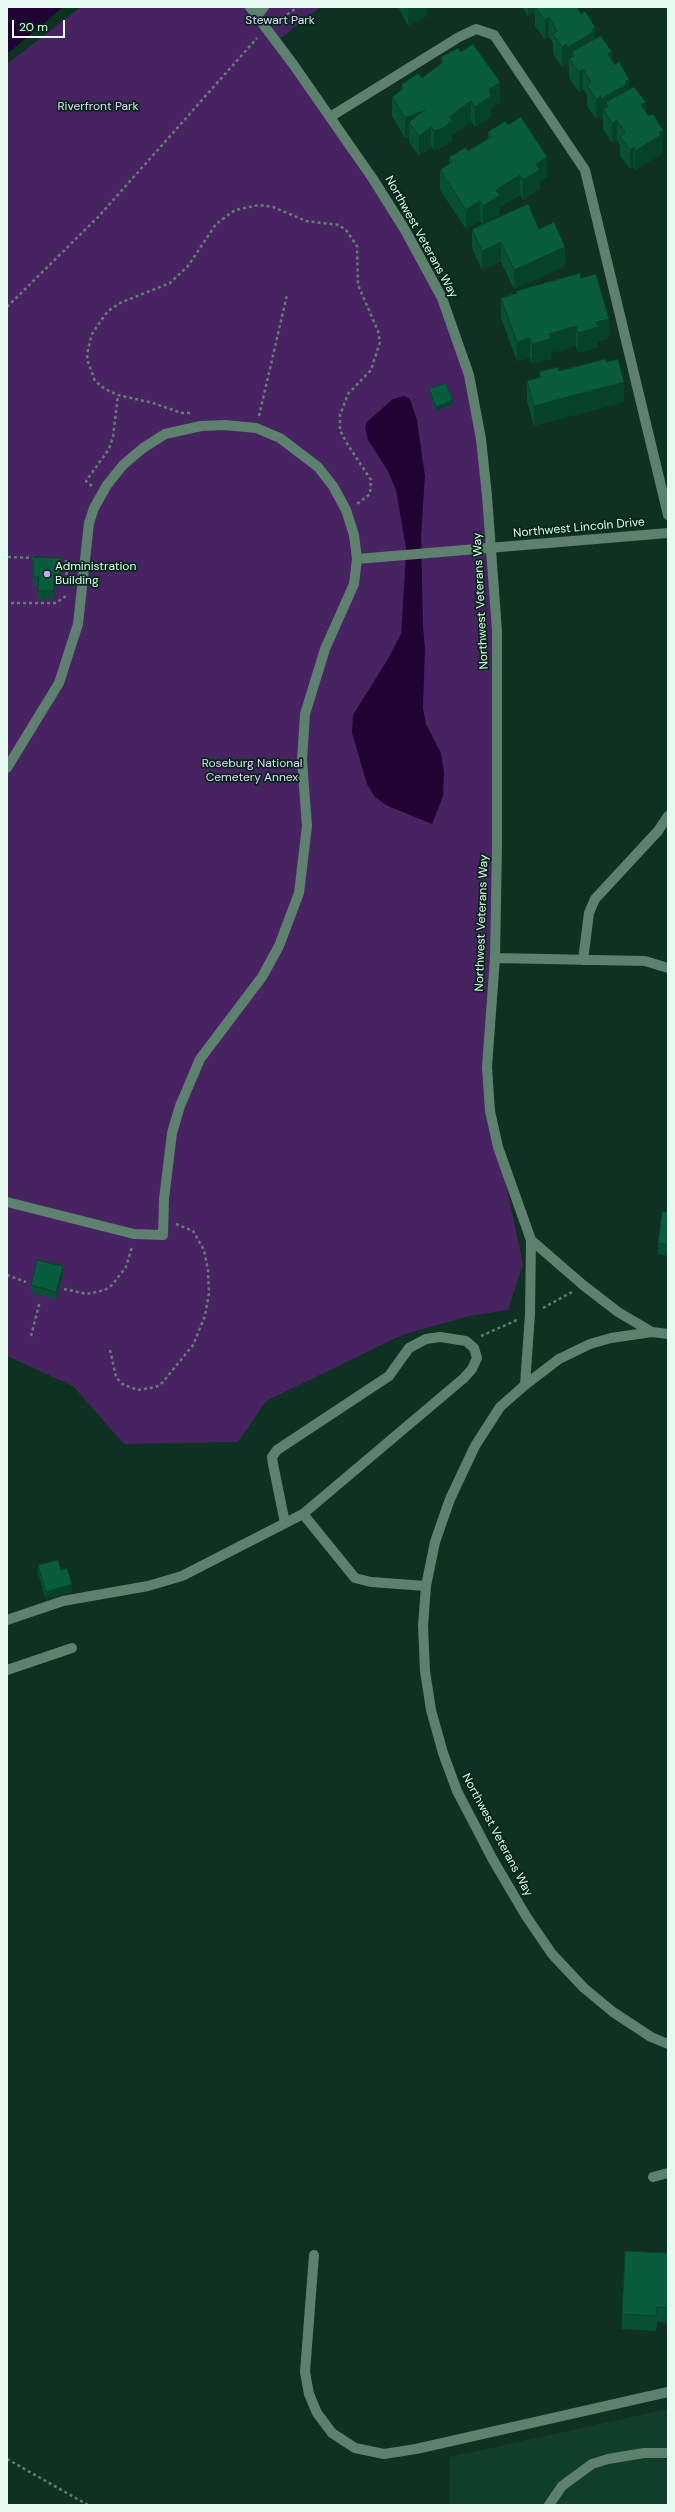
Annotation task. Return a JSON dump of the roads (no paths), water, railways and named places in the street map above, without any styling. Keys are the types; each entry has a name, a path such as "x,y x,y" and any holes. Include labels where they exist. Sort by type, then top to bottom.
{"street":[{"name":"Northwest Veterans Way","path":"250,7 330,116 373,179 405,230 442,298 457,337 469,375 481,439 492,550 497,631 495,958 487,1067 490,1111 498,1147 531,1240 530,1314 525,1384"},
{"path":"256,16 264,7"},
{"path":"330,116 459,37 476,29 494,35 586,170 668,515"},
{"path":"7,768 59,683 78,624 89,523 102,494 123,465 143,448 165,434 201,426 225,425 256,428 280,438 318,467 332,486 346,510 354,535 357,559 354,584 325,649 305,714 302,737 302,767 307,826 299,893 282,940 262,977 200,1059 180,1106 172,1132 163,1235 134,1234 7,1202"},
{"name":"Northwest Lincoln Drive","path":"357,559 492,550 668,533"},
{"path":"583,960 589,913 595,899 654,836 668,816"},
{"path":"495,958 645,961 668,968"},
{"name":"Northwest Veterans Way","path":"531,1240 583,1285 618,1312 652,1332"},
{"name":"Northwest Veterans Way","path":"668,1334 652,1332 611,1338 590,1344 559,1359 525,1384 500,1407 475,1446 450,1499 435,1542 426,1586 423,1626 425,1671 431,1710 443,1753 457,1791 493,1860 526,1916 552,1954 584,1988 619,2016 651,2037 668,2044"},
{"path":"7,1620 63,1601 148,1586 182,1576 303,1514 464,1378 477,1358 474,1348 468,1342 454,1337 426,1339 409,1348 389,1376 277,1450 272,1457 285,1523"},
{"path":"303,1514 355,1578 371,1582 426,1586"},
{"path":"7,1670 72,1648"},
{"path":"653,2177 668,2174"},
{"path":"314,2255 305,2372 309,2394 317,2413 332,2433 355,2448 384,2454 416,2449 668,2392"},
{"path":"549,2505 562,2486 592,2464 608,2459 644,2453 668,2453"}],"place":[{"name":"Administration Building","path":"47,574"}],"park label":[{"name":"Stewart Park","path":"280,21"},
{"name":"Riverfront Park","path":"98,107"},
{"name":"Roseburg National Cemetery Annex","path":"252,771"}]}
